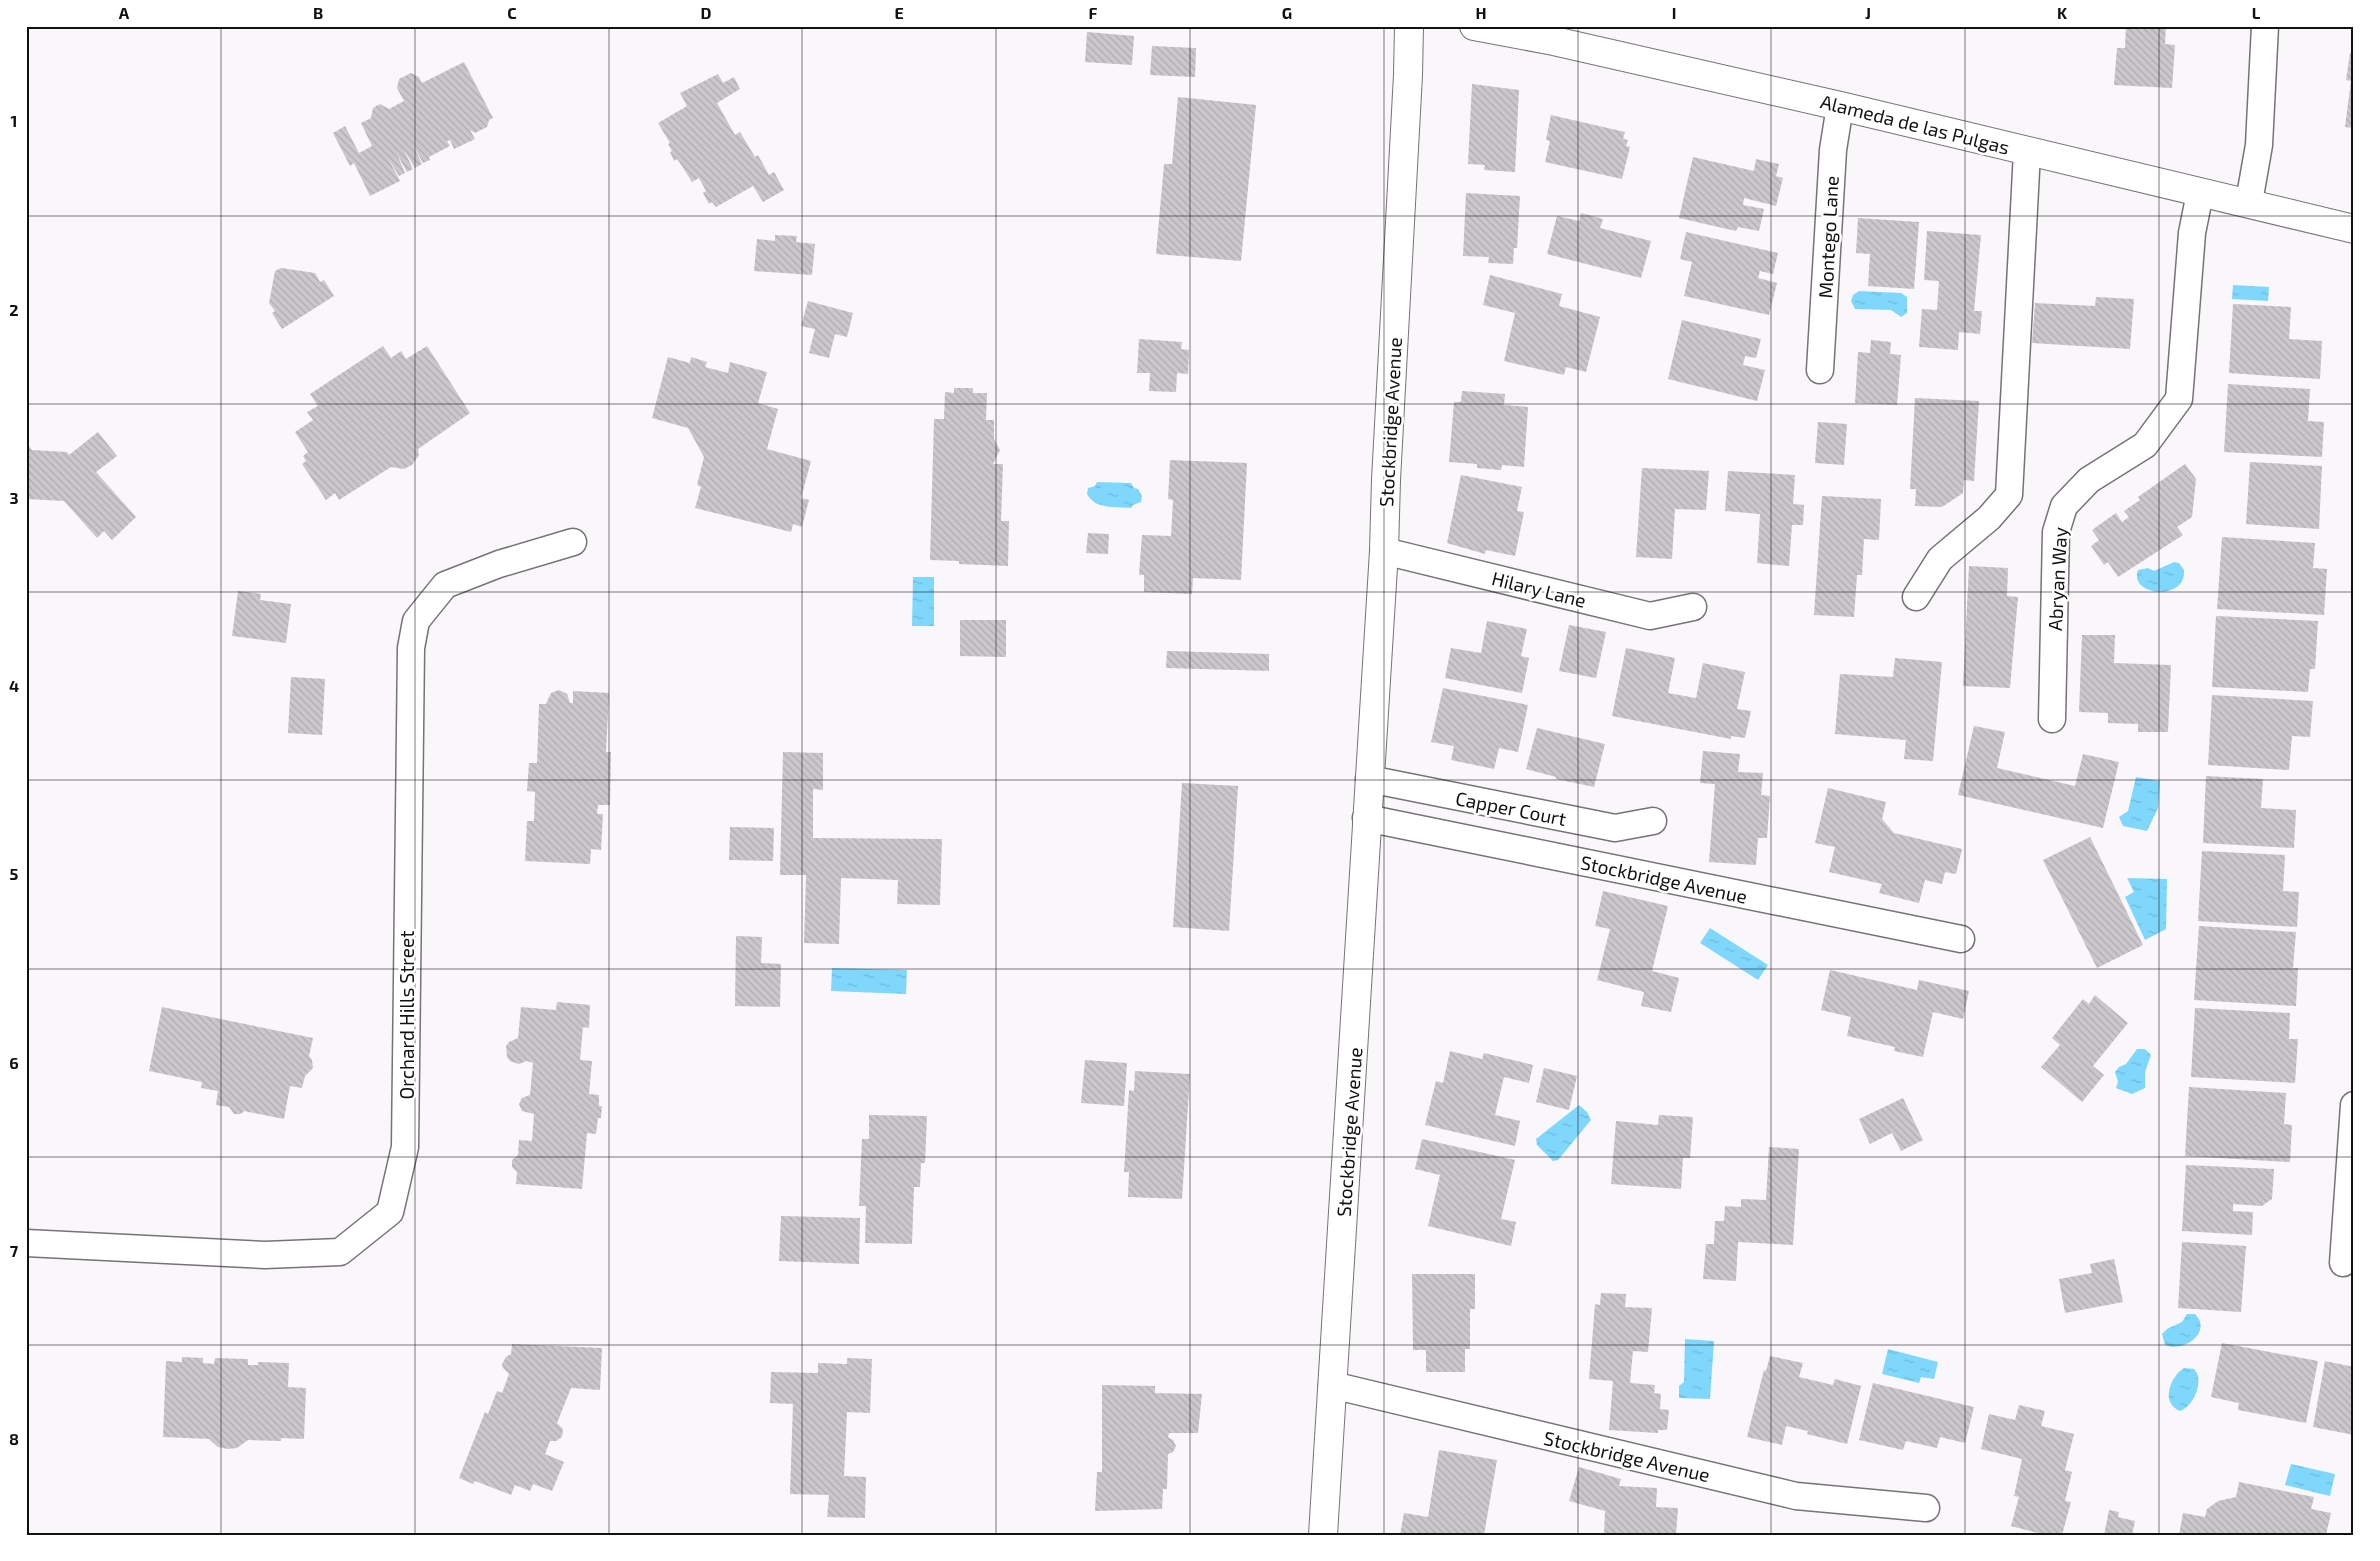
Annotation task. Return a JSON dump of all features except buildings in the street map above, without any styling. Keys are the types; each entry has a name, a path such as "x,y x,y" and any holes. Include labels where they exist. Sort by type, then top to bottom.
{"street":[{"name":"Stockbridge Avenue","path":"1323,1535 1384,551 1409,26"},
{"name":"Alameda de las Pulgas","path":"1474,26 1554,41 1840,106 2200,193 2249,202 2354,229"},
{"path":"2249,202 2259,145 2265,26"},
{"name":"Montego Lane","path":"1820,370 1833,150 1840,106"},
{"path":"1916,597 1940,559 1989,518 2008,495 2027,152"},
{"name":"Abryan Way","path":"2052,719 2056,532 2064,506 2089,480 2145,444 2179,399 2192,233 2200,193"},
{"name":"Orchard Hills Street","path":"26,1243 266,1255 340,1252 390,1212 405,1147 411,648 416,621 445,585 499,564 573,542"},
{"name":"Hilary Lane","path":"1384,551 1650,616 1693,607"},
{"name":"Capper Court","path":"1369,779 1615,828 1653,821"},
{"name":"Stockbridge Avenue","path":"1366,818 1961,939"},
{"path":"2342,1263 2354,1105"},
{"name":"Stockbridge Avenue","path":"1332,1386 1796,1496 1926,1508"}],"water":[{"path":"2233,285 2269,287 2268,301 2232,299"},
{"path":"1859,291 1901,293 1907,297 1907,313 1901,317 1891,310 1855,309 1851,301 1853,295"},
{"path":"1097,482 1131,483 1142,496 1141,502 1133,505 1131,508 1100,505 1090,499 1087,494 1088,488 1095,486"},
{"path":"2174,562 2179,563 2184,570 2182,580 2177,587 2168,591 2158,592 2149,590 2141,585 2137,579 2138,570 2148,568 2154,571"},
{"path":"913,577 934,577 934,626 912,626"},
{"path":"2136,777 2160,781 2158,808 2147,831 2123,826 2119,817 2128,811"},
{"path":"2127,878 2167,879 2166,929 2145,940 2125,897 2134,892"},
{"path":"1710,928 1768,965 1758,980 1700,943"},
{"path":"832,968 907,970 906,994 831,991"},
{"path":"2137,1049 2145,1049 2151,1055 2145,1072 2145,1088 2132,1094 2116,1088 2118,1082 2115,1072 2119,1067 2126,1064"},
{"path":"1579,1105 1587,1112 1591,1120 1558,1160 1553,1161 1537,1145 1536,1139"},
{"path":"2187,1314 2195,1314 2200,1321 2201,1328 2198,1334 2188,1343 2180,1346 2172,1347 2165,1345 2162,1334 2167,1329 2182,1322"},
{"path":"1685,1339 1714,1341 1710,1399 1679,1398 1679,1386 1684,1382"},
{"path":"1888,1349 1938,1362 1934,1379 1921,1377 1919,1383 1882,1374"},
{"path":"2184,1368 2194,1369 2197,1374 2198,1386 2190,1404 2180,1411 2170,1402 2169,1390 2175,1377"},
{"path":"2291,1464 2335,1474 2330,1496 2285,1485"}]}
